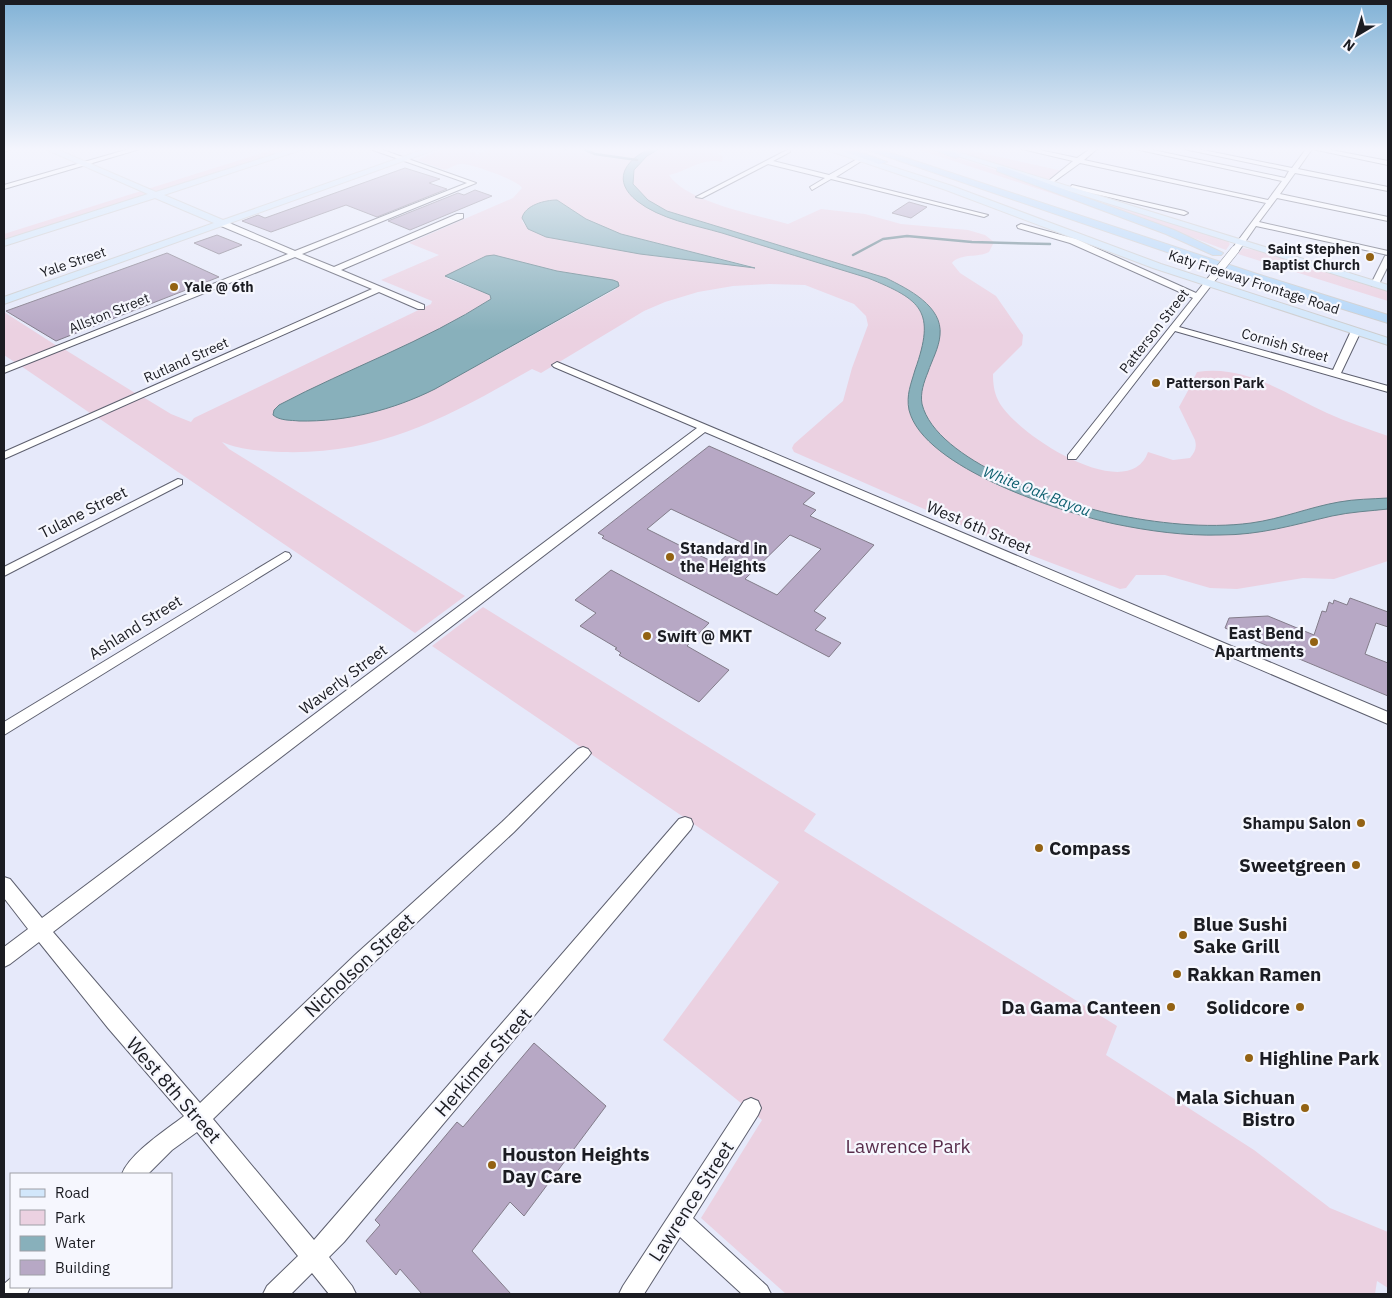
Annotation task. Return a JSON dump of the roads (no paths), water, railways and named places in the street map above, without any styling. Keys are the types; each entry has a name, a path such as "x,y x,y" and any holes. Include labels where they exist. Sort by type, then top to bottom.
{"highway":[{"path":"1028,210 1177,258 1253,277"},
{"path":"1051,210 1388,320"},
{"path":"1084,210 1388,307"},
{"path":"1109,210 1170,232 1219,254"}],"main road":[{"path":"65,213 76,210"},
{"path":"4,244 111,210"},
{"path":"191,210 224,224"},
{"name":"Yale Street","path":"4,301 265,210"},
{"name":"Katy Freeway Frontage Road","path":"1011,210 1388,342"},
{"path":"1137,210 1163,217 1238,246 1388,288"}],"street":[{"name":"Allston Street","path":"4,370 409,210"},
{"path":"962,210 984,215"},
{"path":"1163,217 1170,210 1184,213"},
{"name":"Patterson Street","path":"1072,456 1212,280 1263,210"},
{"path":"1343,210 1388,219"},
{"path":"334,270 460,216"},
{"path":"1253,223 1388,253"},
{"path":"224,224 421,307"},
{"path":"1021,226 1044,231 1088,247 1198,297"},
{"path":"1375,284 1388,258"},
{"name":"Rutland Street","path":"4,456 379,289"},
{"name":"Cornish Street","path":"1174,328 1388,389"},
{"path":"1336,374 1356,332"},
{"name":"West 6th Street","path":"556,365 1388,718"},
{"name":"Waverly Street","path":"4,958 704,428"},
{"name":"Tulane Street","path":"4,572 178,482"},
{"name":"Ashland Street","path":"4,729 285,556"},
{"name":"Nicholson Street","path":"134,1173 165,1143 199,1118 362,961 508,827 583,753"},
{"name":"Herkimer Street","path":"275,1294 343,1226 685,824"},
{"name":"West 8th Street","path":"4,884 115,1022 199,1118 344,1294"},
{"name":"Lawrence Street","path":"631,1294 751,1108"},
{"path":"679,1221 759,1294"}],"water":[{"path":"527,210 572,210 586,219 621,234 755,268 640,254 546,237 528,229 522,218"},
{"name":"White Oak Bayou","path":"651,210 665,210 886,278 914,293 930,307 936,315 939,325 940,335 937,349 922,396 922,404 932,425 950,444 975,461 1033,489 1062,500 1112,514 1181,524 1234,525 1251,523 1328,504 1357,500 1388,498 1388,509 1339,515 1277,529 1235,535 1194,535 1115,524 1063,510 998,485 967,469 940,451 920,431 909,410 909,390 924,334 924,321 920,310 912,301 901,293 868,278 678,221"},
{"path":"494,255 557,271 613,280 618,282 619,286 435,389 403,403 352,417 317,421 282,419 273,415 274,410 279,405 413,342 491,299 490,295 445,276 486,256"}],"waterway":[{"path":"853,255 883,239 907,236 972,242 1050,244"}],"place":[{"name":"Saint Stephen Baptist Church","path":"1370,257"},
{"name":"Yale @ 6th","path":"174,287"},
{"name":"Patterson Park","path":"1156,383"},
{"name":"Standard in the Heights","path":"670,557"},
{"name":"Swift @ MKT","path":"647,636"},
{"name":"East Bend Apartments","path":"1314,642"},
{"name":"Shampu Salon","path":"1361,823"},
{"name":"Compass","path":"1039,848"},
{"name":"Sweetgreen","path":"1356,865"},
{"name":"Blue Sushi Sake Grill","path":"1183,935"},
{"name":"Rakkan Ramen","path":"1177,974"},
{"name":"Da Gama Canteen","path":"1171,1007"},
{"name":"Solidcore","path":"1300,1007"},
{"name":"Highline Park","path":"1249,1058"},
{"name":"Mala Sichuan Bistro","path":"1305,1108"},
{"name":"Houston Heights Day Care","path":"492,1165"}],"park label":[{"name":"Lawrence Park","path":"908,1146"}]}
